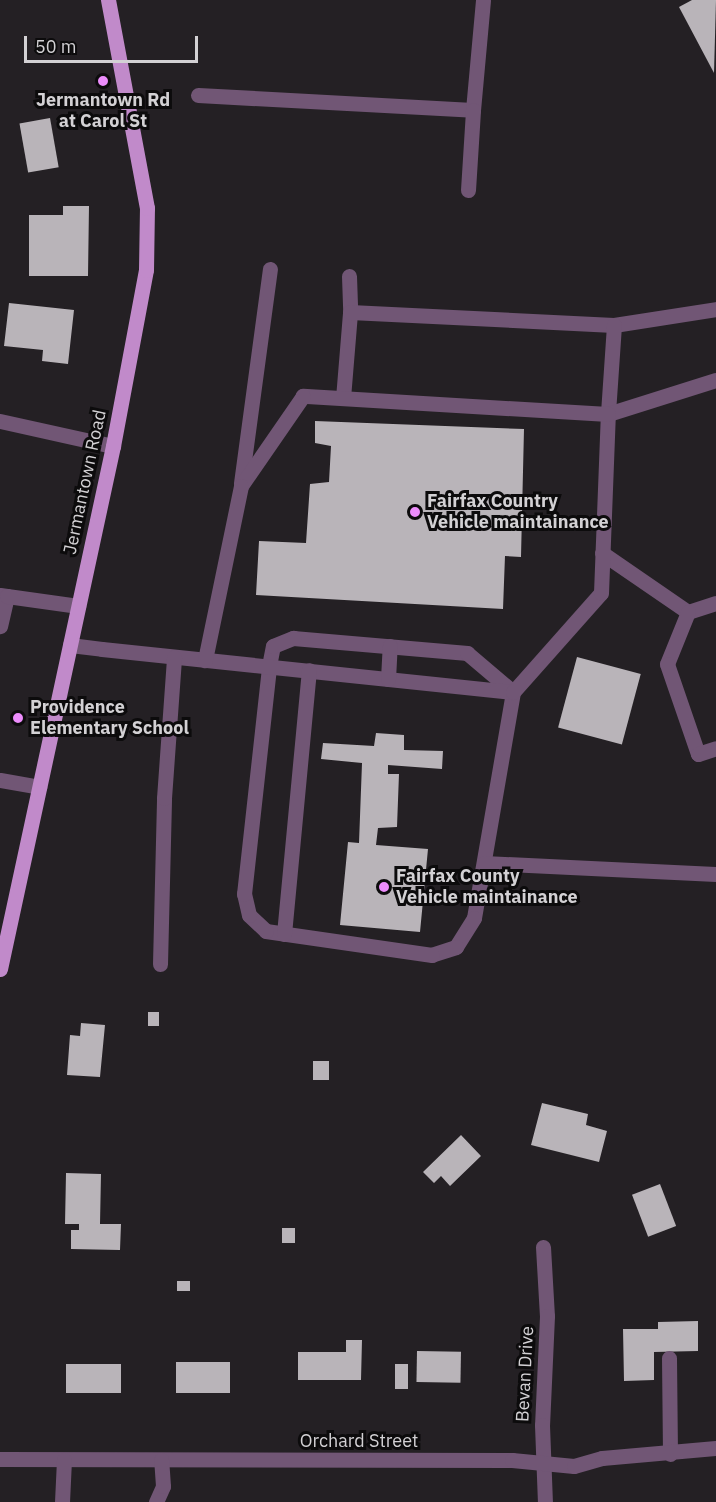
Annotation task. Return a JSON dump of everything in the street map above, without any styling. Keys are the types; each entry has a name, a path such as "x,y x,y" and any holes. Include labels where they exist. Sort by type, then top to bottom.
{"main road":[{"name":"Jermantown Road","path":"0,969 139,320 147,218 108,0"}],"street":[{"path":"468,190 483,0"},
{"path":"198,95 473,110"},
{"path":"205,660 241,486 270,269"},
{"path":"343,398 350,312 349,276"},
{"path":"350,312 614,326 716,309"},
{"path":"513,692 467,653 293,638 273,646 244,894 249,915 266,931 432,955 456,946 474,918 513,692 601,593 614,326"},
{"path":"241,486 303,396 608,414 716,380"},
{"path":"0,421 113,446"},
{"path":"602,553 688,612"},
{"path":"0,627 4,595 78,606"},
{"path":"688,612 716,603"},
{"path":"688,612 667,664 698,754 716,748"},
{"path":"70,645 513,692"},
{"path":"388,679 390,646"},
{"path":"160,964 164,798 174,657"},
{"path":"284,934 309,670"},
{"path":"0,780 39,787"},
{"path":"483,863 716,874"},
{"name":"Bevan Drive","path":"543,1247 547,1316 542,1463 545,1502"},
{"path":"669,1358 670,1454"},
{"name":"Orchard Street","path":"0,1460 542,1463 574,1466 602,1458 670,1454 716,1448"},
{"path":"62,1502 64,1460"},
{"path":"156,1502 163,1486 161,1460"}],"building":[{"path":"692,0 716,0 714,73 679,7"},
{"path":"50,118 59,167 28,173 19,123"},
{"path":"63,206 89,206 88,276 29,276 29,215 63,215"},
{"path":"9,303 74,310 68,364 42,361 43,350 4,346"},
{"name":"Fairfax Country Vehicle maintainance","path":"315,421 524,429 521,557 505,556 503,609 256,595 259,541 306,543 310,484 329,482 331,446 315,443"},
{"path":"577,657 641,674 622,745 558,728"},
{"path":"376,733 404,735 404,750 443,751 442,769 388,765 388,774 399,774 397,827 378,828 376,845 428,849 420,932 340,925 348,842 359,843 362,763 321,759 323,743 374,746"},
{"path":"148,1012 159,1012 159,1026 148,1026"},
{"path":"81,1023 105,1025 100,1077 67,1075 70,1035 80,1036"},
{"path":"313,1061 329,1061 329,1080 313,1080"},
{"path":"542,1103 588,1114 586,1125 607,1131 599,1162 531,1145"},
{"path":"461,1135 481,1156 450,1186 441,1176 434,1183 423,1172"},
{"path":"66,1173 101,1174 100,1224 121,1224 120,1250 71,1249 71,1230 79,1230 79,1224 65,1224"},
{"path":"660,1184 676,1226 648,1237 632,1195"},
{"path":"282,1228 295,1228 295,1243 282,1243"},
{"path":"177,1281 190,1281 190,1291 177,1291"},
{"path":"698,1321 698,1351 654,1352 654,1380 624,1381 623,1329 658,1329 658,1322"},
{"path":"346,1340 362,1340 361,1380 298,1380 298,1352 346,1352"},
{"path":"417,1351 461,1352 460,1383 416,1382"},
{"path":"176,1362 230,1362 230,1393 176,1393"},
{"path":"66,1364 121,1364 121,1393 66,1393"},
{"path":"395,1364 408,1364 408,1389 395,1389"}],"place":[{"name":"Jermantown Rd at Carol St","path":"103,81"},
{"name":"Fairfax Country Vehicle maintainance","path":"415,512"},
{"name":"Providence Elementary School","path":"18,718"},
{"name":"Fairfax County Vehicle maintainance","path":"384,887"}]}
